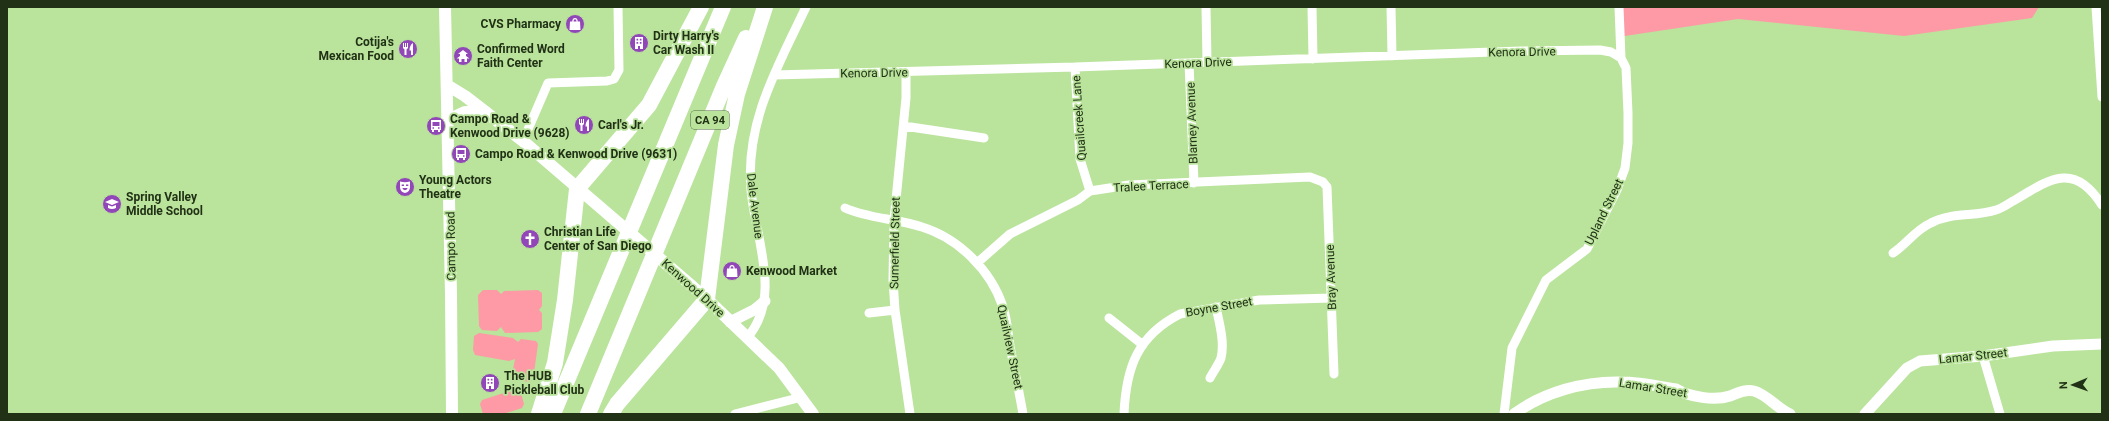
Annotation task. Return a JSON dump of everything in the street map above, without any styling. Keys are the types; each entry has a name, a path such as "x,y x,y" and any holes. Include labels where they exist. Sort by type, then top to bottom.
{"highway":[{"path":"539,414 555,363 565,300 577,189 649,105 701,7"},
{"name":"CA 94","path":"553,414 723,7"},
{"name":"CA 94","path":"588,414 724,86 760,7"},
{"path":"611,414 634,384 707,299 726,145 737,94 765,7"}],"main road":[{"name":"Campo Road","path":"445,7 452,414"},
{"name":"Kenwood Drive","path":"447,85 486,112 523,141 577,189 707,299 779,368 802,397 813,414"},
{"path":"448,120 465,112 486,112"}],"street":[{"path":"523,141 548,83 608,81 614,79 619,70 618,7"},
{"name":"Dale Avenue","path":"747,338 755,328 766,301 765,279 751,191 751,150 759,110 806,7"},
{"path":"1206,7 1207,62"},
{"path":"1312,7 1313,59"},
{"path":"1391,7 1392,56"},
{"name":"Upland Street","path":"1504,414 1512,348 1546,280 1587,249 1617,190 1625,168 1628,143 1626,68 1621,58 1619,7"},
{"path":"2096,7 2102,97"},
{"name":"Kenora Drive","path":"774,75 1075,67 1521,51 1600,50 1611,52 1621,58"},
{"name":"Blarney Avenue","path":"1189,63 1194,183"},
{"name":"Quailcreek Lane","path":"1075,67 1080,158 1090,191"},
{"name":"Sumerfield Street","path":"906,72 904,126 894,220 894,310 910,414"},
{"path":"904,126 984,138"},
{"name":"Tralee Terrace","path":"977,263 1010,234 1078,200 1090,191 1129,185 1310,177 1323,182"},
{"path":"1893,253 1901,248 1915,232 1931,222 1946,217 1997,210 2055,179 2067,178 2079,182 2089,189 2102,206"},
{"name":"Bray Avenue","path":"1323,182 1327,187 1334,374"},
{"name":"Quailview Street","path":"845,208 859,215 894,220 922,227 942,236 961,248 977,263 990,280 1003,308 1023,414"},
{"name":"Boyne Street","path":"1124,414 1127,379 1133,361 1143,344 1156,330 1180,314 1258,300 1332,298"},
{"path":"730,322 754,310 766,301"},
{"path":"1210,378 1220,358 1222,343 1216,307"},
{"path":"870,313 894,310"},
{"path":"1109,318 1143,344"},
{"name":"Lamar Street","path":"1865,414 1907,368 1920,361 1983,356 2053,346 2102,344"},
{"path":"1983,356 2000,414"},
{"name":"Lamar Street","path":"1514,414 1550,394 1596,382 1622,382 1676,389 1681,392 1710,397 1725,397 1740,392 1753,391 1766,396 1778,409 1790,414"},
{"path":"735,414 802,397"}],"shaded area":[{"path":"1618,7 2039,7 2032,18 1904,36 1738,19 1618,37"},
{"path":"483,290 497,290 501,294 504,291 538,290 542,293 542,306 539,310 542,313 542,329 538,332 505,333 501,327 497,331 482,330 479,326 478,295"},
{"path":"479,333 513,338 518,342 521,339 536,341 538,344 533,380 529,382 515,379 512,375 515,359 509,361 475,355 473,350 474,336"},
{"path":"516,389 520,390 524,404 522,408 503,414 483,414 480,404 482,400"}],"place":[{"name":"CVS Pharmacy","path":"575,24"},
{"name":"Dirty Harry's Car Wash II","path":"639,43"},
{"name":"Cotija's Mexican Food","path":"408,49"},
{"name":"Confirmed Word Faith Center","path":"463,56"},
{"name":"Carl's Jr.","path":"584,125"},
{"name":"Campo Road & Kenwood Drive (9628)","path":"436,126"},
{"name":"Campo Road & Kenwood Drive (9631)","path":"461,154"},
{"name":"Young Actors Theatre","path":"405,187"},
{"name":"Spring Valley Middle School","path":"112,204"},
{"name":"Christian Life Center of San Diego","path":"530,239"},
{"name":"Kenwood Market","path":"732,271"},
{"name":"The HUB Pickleball Club","path":"490,383"}]}
